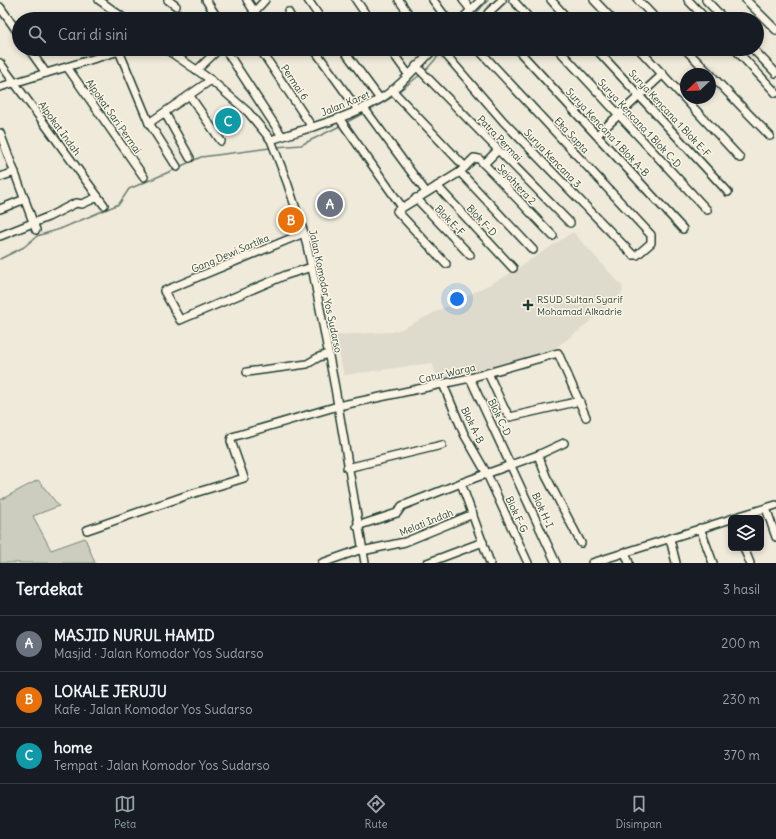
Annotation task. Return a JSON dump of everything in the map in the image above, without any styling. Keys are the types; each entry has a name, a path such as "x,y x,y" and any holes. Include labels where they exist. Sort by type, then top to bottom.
{"street":[{"path":"99,0 115,12"},
{"path":"168,0 176,6"},
{"path":"206,0 214,12"},
{"path":"247,0 254,11 265,0"},
{"path":"308,0 316,12"},
{"path":"356,0 365,12"},
{"path":"399,0 407,12"},
{"path":"433,0 442,12"},
{"path":"463,0 471,10 481,0"},
{"path":"489,12 502,0"},
{"path":"513,0 524,12"},
{"path":"551,0 562,12"},
{"path":"594,0 605,12"},
{"path":"638,0 649,12"},
{"path":"688,0 699,12"},
{"path":"706,0 717,12"},
{"path":"746,0 758,12"},
{"path":"0,7 12,24"},
{"path":"764,18 776,30"},
{"path":"34,56 46,73"},
{"path":"0,87 103,56"},
{"path":"125,56 149,123 177,167"},
{"name":"Jalan Komodor Yos Sudarso","path":"176,56 211,80 248,112 271,141 276,153 304,233 312,268 329,354 364,563"},
{"path":"197,70 212,56"},
{"path":"230,56 282,136"},
{"name":"Permai 6","path":"265,56 312,127"},
{"path":"320,56 362,109 371,117 426,192"},
{"path":"348,56 380,99"},
{"path":"395,56 408,74"},
{"name":"Jalan Karet","path":"271,141 282,136 340,119 362,109 393,91 408,74 427,56"},
{"name":"Surya Kencana 3","path":"447,56 503,121 633,255 637,255 651,243 651,235"},
{"name":"Eka Sapta","path":"485,56 651,235"},
{"name":"Surya Kencana 1 Blok A-B","path":"523,56 683,229"},
{"name":"Surya Kencana 1 Blok C-D","path":"564,56 706,210"},
{"name":"Surya Kencana 1 Blok E-F","path":"602,56 728,192"},
{"path":"645,56 740,158"},
{"path":"693,56 704,68"},
{"path":"742,56 776,93"},
{"path":"760,56 776,73"},
{"name":"Alpokat Indah","path":"0,63 104,205"},
{"name":"Alpokat Sari Permai","path":"67,67 144,176"},
{"name":"Patra Permai","path":"417,67 570,223"},
{"path":"596,135 662,74"},
{"path":"149,123 211,80"},
{"path":"716,80 770,136"},
{"path":"393,91 533,250"},
{"path":"190,96 221,141"},
{"path":"165,113 190,158"},
{"path":"340,119 402,207"},
{"path":"0,133 2,146 15,172 35,227"},
{"path":"484,164 498,150"},
{"name":"Sejahtera 2","path":"462,169 476,158 484,164 553,236"},
{"path":"446,264 397,212 402,207 462,169"},
{"path":"0,177 15,172"},
{"name":"Blok F-D","path":"437,186 513,268"},
{"path":"0,236 35,227 71,208 76,203 82,204 98,197"},
{"name":"Blok E-F","path":"416,198 470,255"},
{"path":"0,209 25,199"},
{"name":"Gang Dewi Sartika","path":"304,233 164,291 180,320 286,276 312,268"},
{"name":"Catur Warga","path":"87,530 181,497 243,478 231,437 338,406 470,378 558,353 580,401"},
{"path":"247,372 307,364 322,355 329,354"},
{"path":"488,373 504,408 510,417 580,401 586,417"},
{"name":"Blok C-D","path":"470,378 511,464"},
{"name":"Blok A-B","path":"443,384 464,434 487,474"},
{"path":"357,526 397,513 402,506 538,455 564,443"},
{"path":"347,468 442,445"},
{"path":"538,455 546,476 581,543"},
{"name":"Blok H-I","path":"511,464 556,563"},
{"name":"Blok F-G","path":"487,474 528,563"},
{"path":"461,483 490,563"},
{"path":"743,515 776,505"},
{"path":"766,508 776,537"},
{"name":"Melati Indah","path":"322,563 362,550 405,542 473,514"},
{"path":"592,563 728,520"},
{"path":"700,528 713,563"},
{"path":"670,538 676,563"},
{"path":"428,563 483,542"},
{"path":"745,551 750,563"},
{"path":"625,552 629,563"}],"shaded area":[{"name":"RSUD Sultan Syarif Mohamad Alkadrie","path":"573,232 622,286 623,292 580,330 548,353 439,382 432,363 344,375 335,335 392,332 402,329 506,276"},
{"path":"38,480 59,506 33,516 51,550 85,538 95,563 0,563 0,500"}],"waterway":[{"path":"477,12 488,0"},
{"path":"425,71 438,56"},
{"path":"398,92 420,75"},
{"path":"370,110 394,96"},
{"path":"345,123 364,113"},
{"path":"276,147 301,145 342,125"},
{"path":"179,167 201,157 270,148"},
{"path":"0,259 24,247 37,236 60,229 119,204 129,189 176,169"}],"place":[{"name":"home","path":"228,121"},
{"name":"MASJID NURUL HAMID","path":"330,204"},
{"name":"LOKALE JERUJU","path":"291,220"},
{"name":"RSUD Sultan Syarif Mohamad Alkadrie","path":"528,305"}]}
